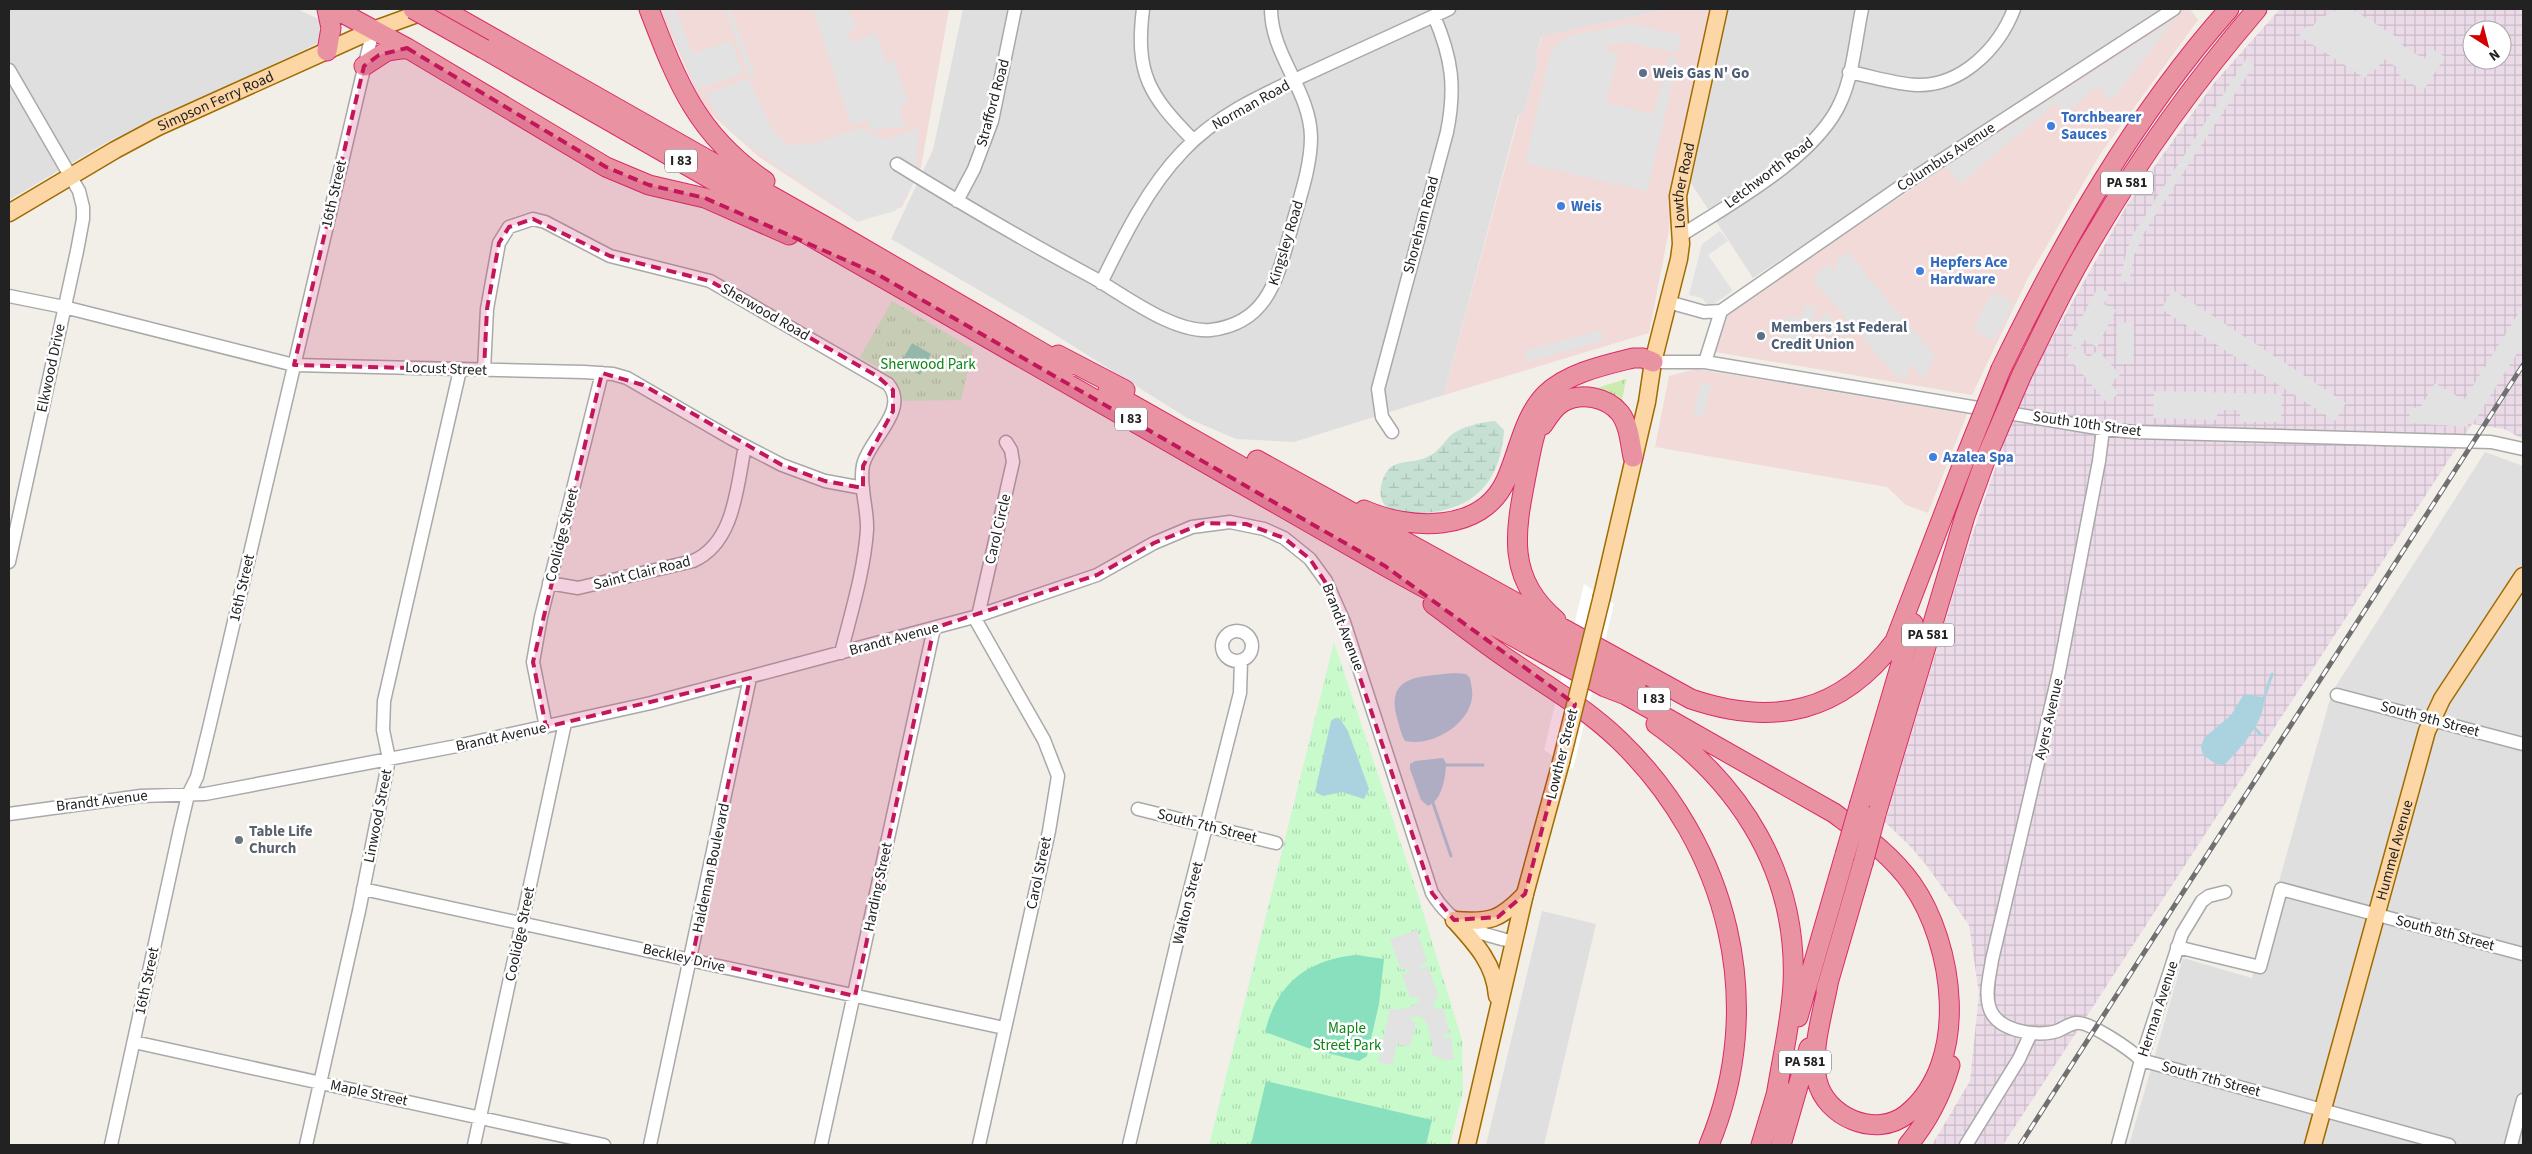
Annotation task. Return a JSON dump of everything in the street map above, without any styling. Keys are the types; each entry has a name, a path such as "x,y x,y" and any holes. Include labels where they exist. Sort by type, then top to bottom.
{"highway":[{"path":"327,9 331,28 327,51"},
{"path":"335,9 407,48 606,166 649,185 705,198 877,274"},
{"name":"I 83","path":"413,9 487,42 835,232 1121,399 1826,796 1886,839 1918,873 1932,894 1954,947 1960,979 1957,1043 1948,1072 1940,1095 1923,1126 1908,1145"},
{"name":"I 83","path":"442,9 487,42 877,274 1385,566 1605,687 1613,698 1651,720 1676,738 1710,769 1738,802 1768,852 1784,897 1792,955 1791,1015 1776,1096 1761,1145"},
{"path":"649,9 687,100 712,134 756,174 835,232"},
{"name":"PA 581","path":"1776,1096 1860,803 1957,478 2001,369 2049,271 2105,177 2174,74 2229,9"},
{"name":"PA 581","path":"1781,1145 1959,534 1986,458 2022,374 2069,280 2122,190 2193,86 2257,9"},
{"path":"364,66 387,51 407,48"},
{"path":"946,297 1314,490 1691,700 1737,712 1775,713 1821,703 1838,694 1870,670 1895,641 1957,478"},
{"path":"1314,490 1370,513 1401,521 1440,522 1455,521 1468,517 1482,509 1506,482 1525,428 1536,407 1559,383 1575,376 1634,358 1643,358 1653,362"},
{"path":"1585,641 1554,618 1542,606 1531,590 1519,562 1516,547 1518,519 1528,463 1539,423 1545,410 1567,389 1582,382 1653,362"},
{"path":"1537,434 1551,413 1562,402 1581,396 1596,398 1608,403 1622,417 1628,428 1633,457"},
{"path":"1385,566 1512,662 1595,718 1619,739 1658,783 1691,834 1704,860 1725,920 1736,977 1737,1042 1721,1116 1709,1145"},
{"path":"1605,687 1626,695 1834,813 1878,846 1912,883 1932,920 1945,958 1949,992 1949,1015 1944,1050 1933,1079 1917,1104 1897,1120 1874,1125 1850,1119 1830,1104 1817,1081 1814,1060 1829,979"}],"main road":[{"name":"Simpson Ferry Road","path":"9,213 158,127 373,30 430,9"},
{"name":"Lowther Road","path":"1653,362 1679,259 1678,196 1719,9"},
{"name":"Lowther Street","path":"1467,1145 1525,894 1561,762 1602,596 1647,402 1653,362"},
{"name":"Hummel Avenue","path":"2313,1145 2431,720 2442,699 2523,576"},
{"path":"1454,920 1488,921 1505,913 1525,894"},
{"path":"1454,920 1486,959 1496,981 1498,1009"}],"street":[{"name":"Strafford Road","path":"959,197 985,142 992,121 1015,9"},
{"path":"1143,9 1140,44 1145,77 1160,104 1194,140"},
{"name":"Kingsley Road","path":"897,164 959,197 1160,316 1197,329 1222,328 1235,323 1259,306 1272,291 1310,152 1309,118 1295,80 1275,38 1271,9"},
{"name":"Norman Road","path":"1101,282 1161,177 1194,140 1236,110 1295,80 1449,9"},
{"name":"Letchworth Road","path":"1680,236 1792,161 1812,143 1834,116 1844,95 1862,9"},
{"path":"1849,72 1912,84 1930,84 1948,80 1967,70 1983,56 2005,28 2014,9"},
{"name":"Columbus Avenue","path":"1721,311 1900,186 2174,9"},
{"name":"Shoreham Road","path":"1392,432 1382,417 1378,389 1446,132 1453,93 1450,63 1434,16"},
{"name":"16th Street","path":"111,1145 188,795 197,777 210,728 373,30"},
{"name":"Elkwood Drive","path":"9,70 71,176 83,208 83,219 9,562"},
{"name":"Sherwood Road","path":"484,370 487,309 499,242 507,230 518,222 533,219 541,220 610,256 710,281 888,384 893,390 894,406 865,459 863,470 866,508 865,548 841,654"},
{"name":"Locust Street","path":"9,296 294,365 602,373 618,375 643,385 744,446 808,476 863,488"},
{"path":"1668,302 1704,312 1721,311 1705,362"},
{"name":"South 10th Street","path":"1653,362 1705,362 2103,428 2144,432 2491,442 2523,449"},
{"name":"Linwood Street","path":"306,1145 322,1083 390,759 383,730 384,701 460,370"},
{"name":"Coolidge Street","path":"546,727 533,662 550,583 602,373"},
{"name":"Ayers Avenue","path":"1989,1008 1992,960 2059,672 2099,461 2103,428"},
{"name":"Carol Circle","path":"976,616 1013,462 1011,450 1006,442"},
{"name":"Saint Clair Road","path":"550,583 578,588 693,561 704,556 716,545 725,529 744,446"},
{"name":"Brandt Avenue","path":"9,814 141,796 205,794 565,723 750,678 976,616 1098,575 1154,543 1204,524 1230,522 1246,524 1284,538 1310,559 1331,591 1347,630 1432,893 1454,920 1475,931 1514,942"},
{"name":"Carol Street","path":"976,616 1044,740 1058,776 1050,823 978,1145"},
{"name":"Harding Street","path":"821,1145 934,628"},
{"name":"Walton Street","path":"1129,1145 1240,693 1241,661"},
{"name":"Haldeman Boulevard","path":"650,1145 692,959 750,678"},
{"name":"South 9th Street","path":"2337,695 2523,744"},
{"name":"Coolidge Street","path":"474,1145 565,723"},
{"name":"South 7th Street","path":"1138,809 1276,843"},
{"name":"Beckley Drive","path":"363,889 1004,1028"},
{"name":"South 8th Street","path":"2177,947 2260,967 2281,889 2523,954"},
{"name":"Herman Avenue","path":"2118,1145 2141,1060 2177,947 2195,908 2209,896 2225,892"},
{"name":"South 7th Street","path":"1989,1008 2004,1024 2031,1033 2056,1031 2076,1023 2120,1042 2141,1060 2449,1145"},
{"path":"1966,1145 2019,1059 2031,1033"},
{"name":"Maple Street","path":"134,1042 604,1145"},
{"path":"2511,1145 2523,1100"}],"highlighted area":[{"path":"407,48 606,167 649,185 705,198 877,274 1385,566 1575,704 1525,894 1498,917 1454,920 1432,893 1331,591 1310,559 1284,538 1246,524 1204,523 1154,543 1097,575 934,628 855,996 692,959 750,678 546,727 533,662 602,373 643,385 782,465 825,481 863,488 863,466 893,411 893,390 877,376 710,281 610,256 533,219 509,227 499,243 487,309 484,370 294,365 364,66 379,55"}],"shaded area":[{"path":"9,9 297,9 327,23 325,33 316,44 104,144 9,200"},
{"path":"660,9 949,9 921,167 902,207 858,222 759,157 703,107"},
{"path":"663,9 675,9 693,54 731,41 743,73 697,90"},
{"path":"725,9 735,9 731,11 755,76 750,78"},
{"path":"813,9 849,9 856,29 848,32 851,43 876,33 887,64 893,58 908,102 900,109 904,128 888,127 872,132 867,121 851,125"},
{"path":"963,9 1667,9 1541,37 1536,55 1538,61 1524,113 1518,116 1444,395 1294,442 1236,439 1187,418 1054,334 891,239 933,150"},
{"path":"1667,9 1712,9 1673,189 1669,230 1649,333 1444,395 1519,116 1524,113 1538,61 1536,55 1542,36"},
{"path":"1728,9 2160,9 1753,278 1687,177"},
{"path":"2182,9 2190,9 2198,20 2101,153 2028,278 1972,395 1715,352 1729,311"},
{"path":"2280,9 2523,9 2523,439 2504,429 2472,424 2003,1145 1932,1145 1970,1081 1979,994 1969,925 1927,866 1910,846 1885,822 1963,562 2006,437 2037,365 2127,205 2214,83"},
{"path":"2339,9 2352,9 2403,41 2399,43 2424,59 2431,48 2445,57 2423,91 2399,75 2401,70 2384,59 2376,70 2372,68 2365,78 2299,36 2306,26 2311,29 2318,19"},
{"path":"2175,19 2111,101 2098,86 2065,113 2056,103 1960,184 1946,167"},
{"path":"1632,24 1681,35 1677,53 1627,42 1607,45 1606,50 1618,54 1606,103 1654,114 1668,57 1678,59 1647,191 1525,163 1551,51 1567,36"},
{"path":"2246,59 2254,65 2145,231 2134,256 2129,283 2120,281 2132,236"},
{"path":"748,78 772,129 790,146 805,142 807,146 859,128 885,140 919,128 917,166 912,185 902,204 895,211 858,221 739,139 720,120 706,94"},
{"path":"1720,231 1728,241 1708,255 1733,291 1709,307 1702,298 1689,295 1702,244"},
{"path":"1847,251 1934,355 1924,379 1911,364 1906,378 1897,378 1814,281 1817,272 1828,264 1835,272 1838,259"},
{"path":"2098,287 2109,293 2104,304 2116,310 2097,347 2084,340 2080,347 2088,358 2098,350 2120,375 2110,383 2119,393 2107,403 2067,356 2076,348 2068,343"},
{"path":"2173,290 2346,403 2335,421 2161,309"},
{"path":"1992,292 2014,303 1994,341 1973,330"},
{"path":"1804,305 1816,307 1809,353 1781,351 1787,315 1802,318"},
{"path":"2523,306 2523,344 2474,422 2468,418 2468,427 2409,423 2410,407 2420,408 2435,383 2464,400"},
{"path":"1827,312 1842,330 1833,338 1818,320"},
{"path":"2117,322 2134,323 2133,364 2116,364"},
{"path":"1601,330 1603,341 1527,362 1524,351"},
{"path":"1697,369 1967,414 1928,513 1906,505 1887,487 1655,447 1669,376"},
{"path":"1701,382 1711,385 1703,417 1693,414"},
{"path":"2154,391 2282,394 2281,422 2240,422 2240,410 2217,410 2217,420 2153,418"},
{"path":"2485,452 2523,466 2523,1145 2129,1145 2183,958 2252,978 2332,692"},
{"path":"1542,911 1596,924 1544,1145 1486,1145"},
{"path":"1417,930 1427,962 1420,966 1422,968 1428,966 1439,998 1434,1000 1433,1005 1437,1009 1443,1008 1450,1033 1442,1036 1444,1038 1451,1037 1454,1060 1445,1060 1432,1055 1432,1044 1427,1024 1423,1018 1416,1016 1409,1019 1416,1023 1410,1047 1397,1044 1392,1065 1378,1062 1390,1008 1399,1010 1415,1005 1419,1001 1417,997 1410,998 1402,974 1409,972 1409,969 1401,970 1390,939"}],"green space":[{"name":"Sherwood Park","path":"892,301 973,349 961,400 903,401 901,392 892,379 860,357"},
{"path":"912,343 931,354 920,375 900,364"},
{"path":"1626,379 1621,406 1593,389"},
{"path":"1495,421 1504,430 1498,464 1482,489 1472,498 1443,510 1421,513 1391,510 1384,504 1381,493 1382,481 1391,467 1399,463 1423,459 1431,455 1453,433 1464,428"},
{"name":"Maple Street Park","path":"1334,642 1417,892 1462,1040 1463,1092 1450,1145 1209,1145"},
{"path":"1356,955 1384,959 1379,1004 1367,1056 1359,1061 1308,1048 1265,1032 1277,1000 1286,987 1297,977 1323,962"},
{"path":"1266,1081 1432,1120 1426,1145 1251,1145"}],"water":[{"path":"1454,673 1466,674 1470,678 1472,698 1464,717 1447,732 1437,737 1426,741 1405,741 1396,714 1395,701 1397,691 1403,684 1411,680"},
{"path":"2244,694 2263,697 2264,705 2257,724 2237,752 2224,765 2216,764 2203,755 2201,747 2204,738 2231,715"},
{"path":"1335,718 1340,719 1348,731 1369,789 1364,799 1342,792 1323,796 1315,792 1331,721"},
{"path":"1443,758 1446,763 1442,788 1437,799 1428,806 1421,800 1410,764 1415,761"}],"pier":[{"path":"1584,584 1614,604 1573,769 1544,750"}],"waterway":[{"path":"2263,701 2272,674"},
{"path":"2252,725 2261,735"},
{"path":"1444,765 1483,765"},
{"path":"1432,800 1451,856"}],"railway":[{"path":"2020,1145 2523,365"}],"place":[{"name":"Weis Gas N' Go","path":"1643,73"},
{"name":"Torchbearer Sauces","path":"2051,126"},
{"name":"Weis","path":"1561,206"},
{"name":"Hepfers Ace Hardware","path":"1920,271"},
{"name":"Members 1st Federal Credit Union","path":"1761,336"},
{"name":"Azalea Spa","path":"1933,457"},
{"name":"Table Life Church","path":"239,840"}]}
